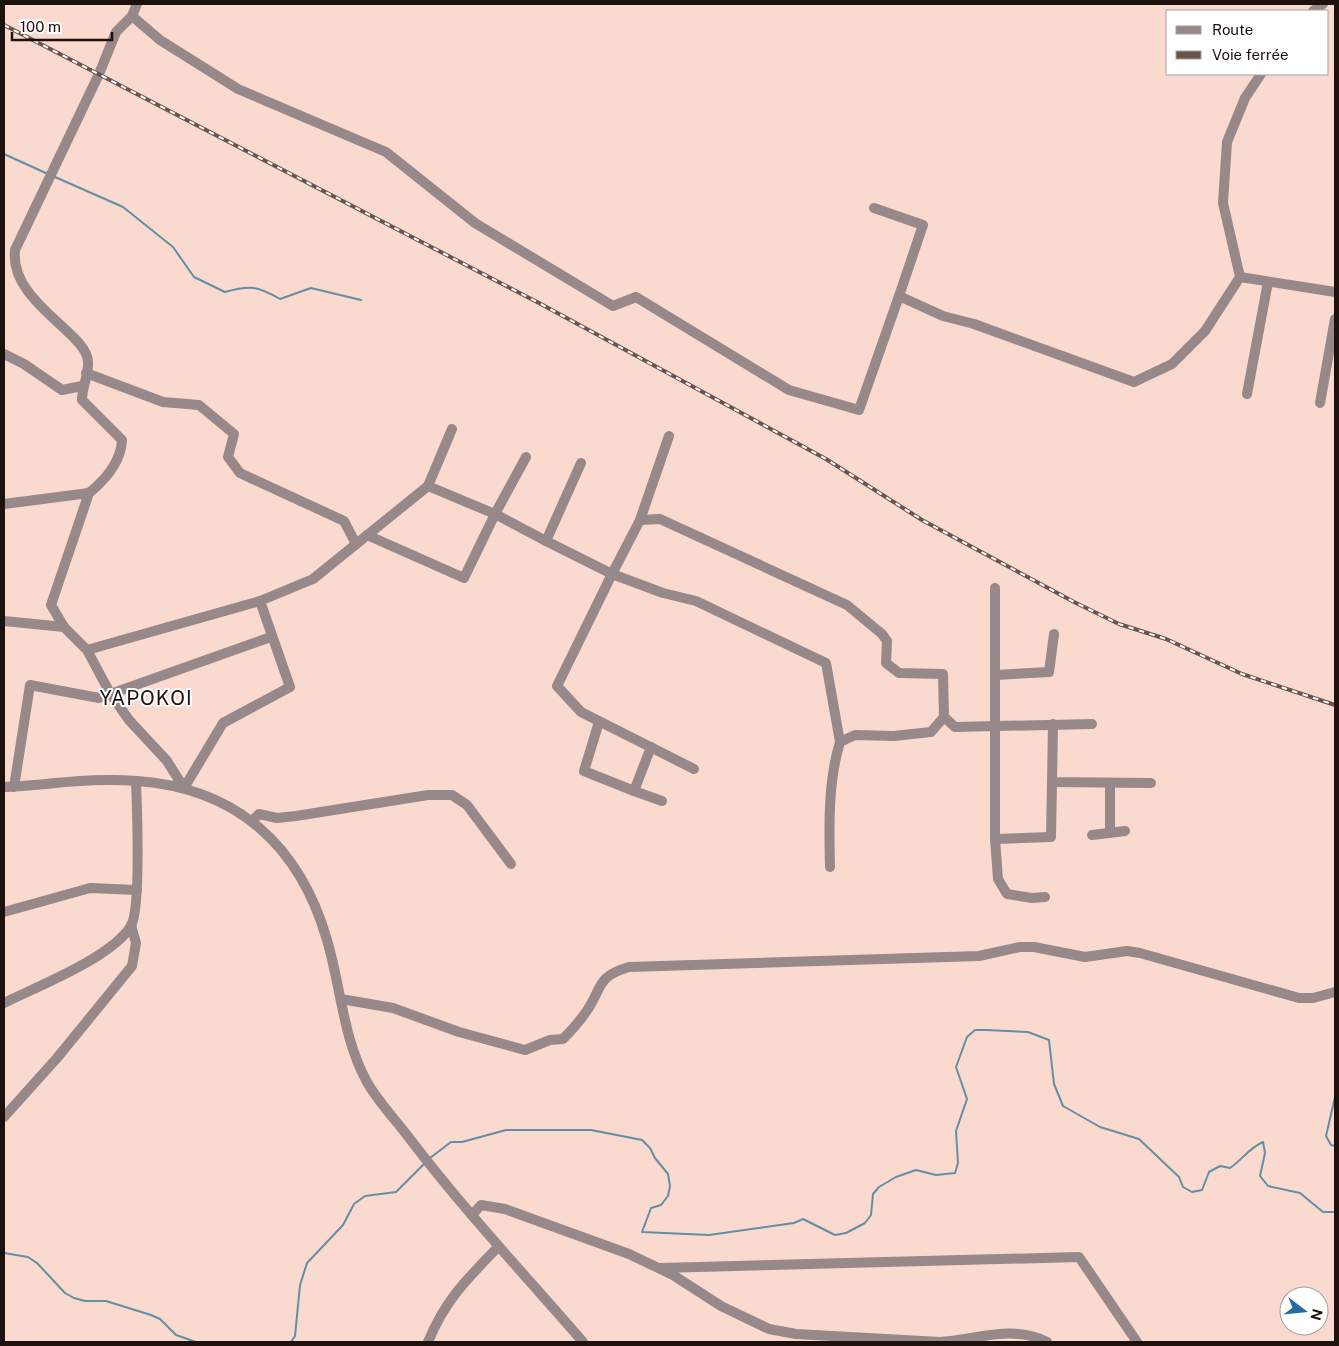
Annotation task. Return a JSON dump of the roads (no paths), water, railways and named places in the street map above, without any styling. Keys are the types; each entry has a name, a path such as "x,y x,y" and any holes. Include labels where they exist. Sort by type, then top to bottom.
{"street":[{"path":"137,4 132,16 116,32 99,74 15,250 13,263 35,303 82,345 89,361 82,386 82,400 122,440 122,451 102,483 89,494 51,605 64,627 87,650 110,693 129,720 167,762 184,788"},
{"path":"132,16 160,40 238,89 386,152 475,223 613,306 636,297 789,390 860,410 923,225 874,208"},
{"path":"899,296 943,316 974,324 1134,382 1172,364 1205,331 1240,277 1223,203 1227,142 1245,98 1261,75"},
{"path":"1240,277 1335,292"},
{"path":"1247,394 1268,282"},
{"path":"1320,403 1331,369 1335,319"},
{"path":"4,354 24,364 62,390 82,386"},
{"path":"86,373 163,402 199,405 234,434 228,457 240,473 344,521 356,544"},
{"path":"87,650 260,601 313,579 428,486 452,429"},
{"path":"669,436 640,520 557,686 581,712 694,769"},
{"path":"367,535 464,578 494,514 526,457"},
{"path":"546,541 582,463"},
{"path":"428,486 494,514 612,574 663,593 696,601 826,663 840,742 835,759 832,794 830,867"},
{"path":"4,504 89,494"},
{"path":"640,520 660,519 847,605 882,634 886,641 886,664 899,673 943,674 944,717 931,732 894,736 855,735 840,742"},
{"path":"995,588 995,839 998,878 1007,894 1032,898 1045,896"},
{"path":"184,788 223,723 290,687 260,601"},
{"path":"4,621 64,627"},
{"path":"995,675 1049,672 1054,634"},
{"path":"271,637 99,698 30,685 9,787 136,781 184,788 212,799 252,821 268,834 284,851 307,886 318,910 358,1062 368,1083 424,1157 498,1247 583,1342"},
{"path":"944,717 955,727 1092,724"},
{"path":"599,722 584,771 662,801"},
{"path":"995,839 1051,837 1053,724"},
{"path":"634,791 651,747"},
{"path":"4,1117 57,1058 132,966 136,943 131,925 137,890 136,781"},
{"path":"1052,782 1151,783"},
{"path":"1110,783 1110,833"},
{"path":"252,821 259,814 277,818 428,795 452,795 467,805 511,864"},
{"path":"1092,835 1125,831"},
{"path":"4,912 90,888 137,890"},
{"path":"4,1003 104,953 131,925"},
{"path":"341,999 393,1008 459,1032 525,1050 550,1040 563,1039 587,1011 602,982 612,972 629,967 979,956 1020,947 1034,947 1085,957 1127,950 1299,998 1313,998 1335,992"},
{"path":"472,1215 481,1206 505,1209 659,1268 721,1306 780,1332 940,1342 1005,1332 1029,1335 1047,1342"},
{"path":"428,1342 439,1315 462,1284 498,1247"},
{"path":"659,1268 1079,1257 1137,1342"}],"waterway":[{"path":"4,154 48,174"},
{"path":"55,177 123,207 173,247 194,277 225,292 241,288 253,288 265,291 280,299 311,288 361,300"},
{"path":"430,1158 451,1142 462,1142 506,1130 591,1130 642,1140 668,1174 670,1186 668,1196 661,1205 651,1208 642,1232 709,1235 794,1223 803,1219 835,1235 846,1233 865,1223 871,1215 873,1194 879,1187 896,1177 916,1170 936,1175 955,1173 958,1163 956,1131 967,1099 956,1067 967,1037 975,1030 1028,1032 1049,1040 1054,1084 1063,1106 1100,1127 1139,1139 1179,1177 1183,1187 1192,1192 1202,1190 1209,1172 1220,1166 1230,1168 1254,1147 1263,1142 1265,1153 1260,1176 1268,1186 1300,1193 1323,1212 1335,1212"},
{"path":"1335,1097 1326,1136 1331,1145 1335,1146"},
{"path":"291,1342 295,1336 300,1285 307,1263 343,1225 354,1204 365,1196 396,1192 425,1163"},
{"path":"4,1253 28,1257 37,1263 65,1293 74,1298 85,1301 106,1301 151,1315 160,1319 176,1335 196,1342"}],"railway":[{"path":"4,25 539,303 826,459 922,520 1074,602 1119,624 1166,639 1242,674 1335,705"}],"district":[{"name":"YAPOKOI","path":"146,698"}]}
